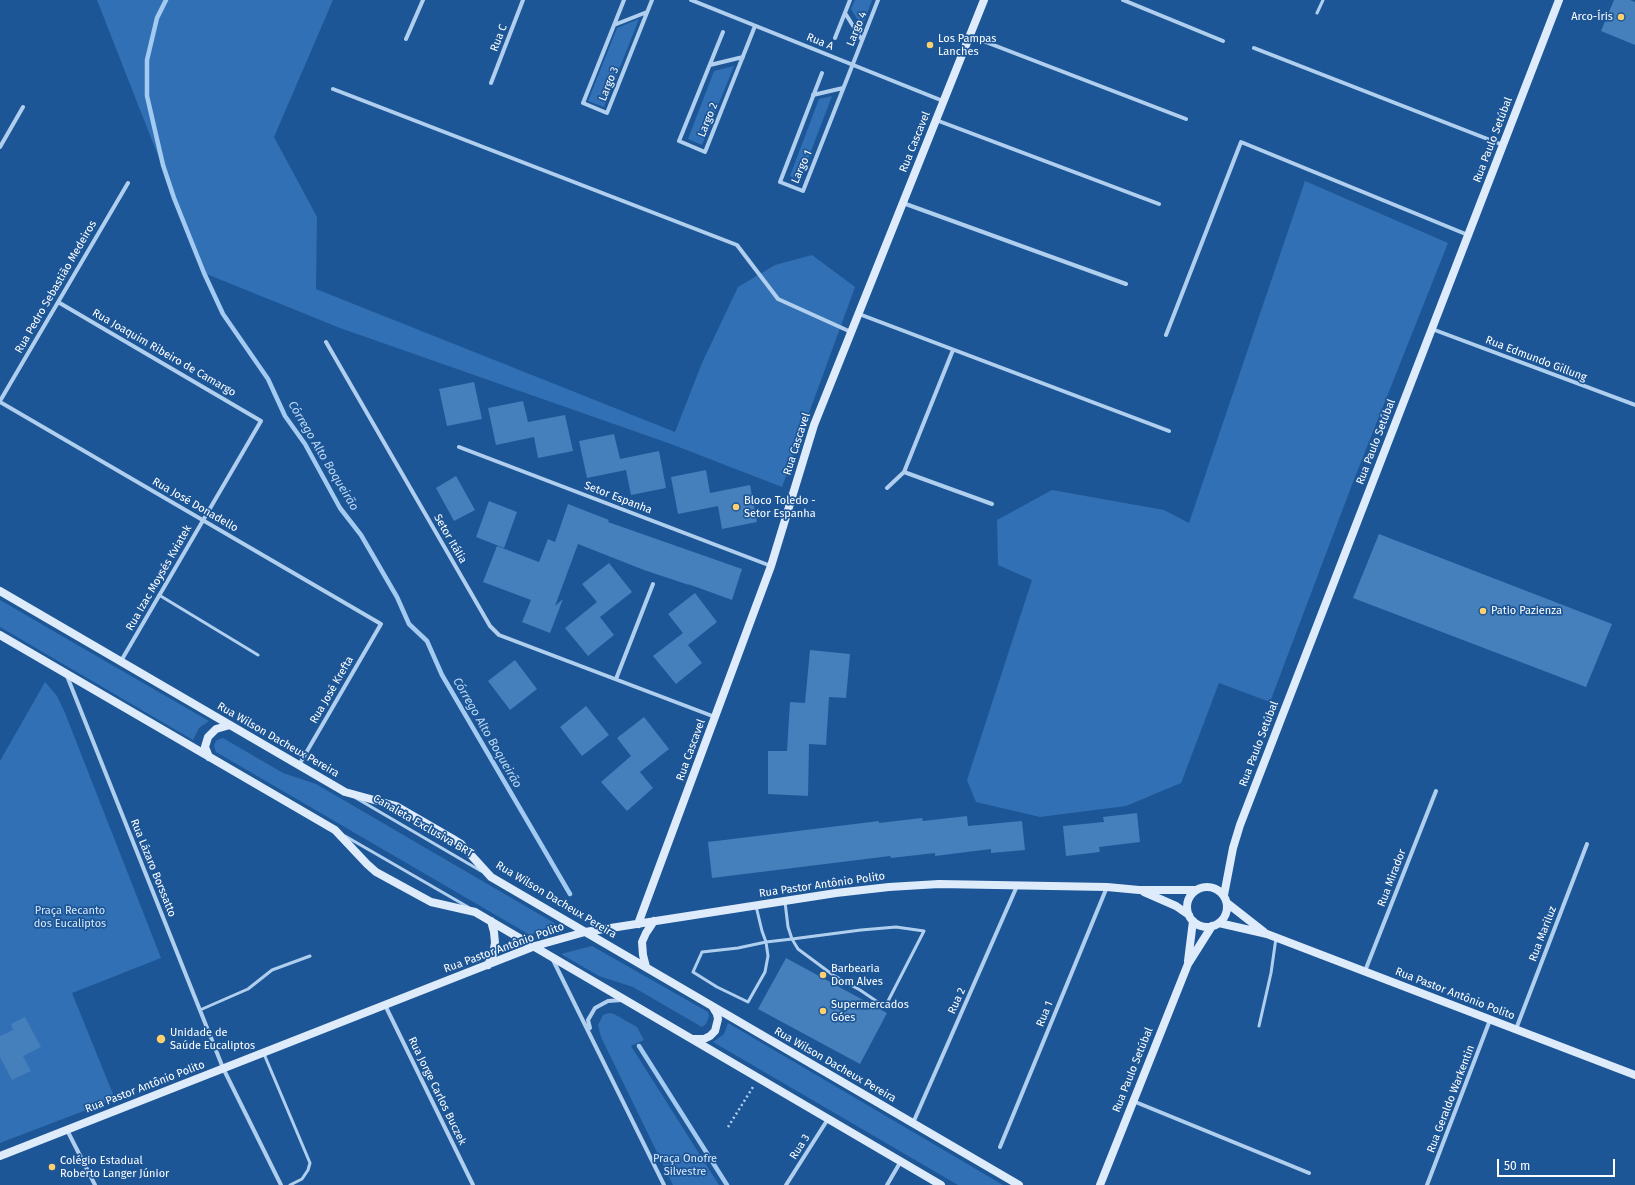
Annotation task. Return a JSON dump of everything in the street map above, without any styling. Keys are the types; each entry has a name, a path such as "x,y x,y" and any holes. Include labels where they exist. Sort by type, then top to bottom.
{"main road":[{"name":"Rua Cascavel","path":"638,924 771,566 814,425 984,0"},
{"name":"Rua Paulo Setúbal","path":"1224,895 1227,872 1240,825 1559,0"},
{"name":"Rua Wilson Dacheux Pereira","path":"0,591 345,792 396,806 447,835 461,844 491,877 1019,1185"},
{"path":"0,635 335,830 376,872 431,902 475,912 941,1185"},
{"path":"210,757 205,747 208,737 216,729 230,725"},
{"name":"Rua Pastor Antônio Polito","path":"0,1156 535,946 585,932 864,889 889,887 939,884 1107,887 1139,890 1195,890"},
{"path":"1200,887 1213,887 1224,895 1227,903 1226,914 1215,925 1205,927 1191,918 1187,908 1187,902 1195,890 1200,887"},
{"name":"Rua Pastor Antônio Polito","path":"1139,890 1176,906 1191,918"},
{"name":"Rua Pastor Antônio Polito","path":"1227,903 1267,934 1276,938 1635,1075"},
{"name":"Rua Paulo Setúbal","path":"1188,964 1191,918"},
{"path":"488,965 493,954 495,943 491,921"},
{"path":"646,967 642,942 654,921"},
{"name":"Rua Paulo Setúbal","path":"1100,1185 1188,964 1215,925"},
{"name":"Rua Pastor Antônio Polito","path":"1215,925 1267,934"},
{"path":"690,1038 697,1040 704,1039 715,1031 717,1026 717,1014 709,1004"}],"street":[{"path":"406,39 423,0"},
{"name":"Rua C","path":"491,83 524,0"},
{"name":"Largo 3","path":"624,0 583,103 607,113 652,0"},
{"name":"Rua A","path":"691,0 944,101"},
{"name":"Largo 4","path":"835,38 850,0"},
{"name":"Largo 4","path":"852,65 878,0"},
{"path":"1123,0 1223,40"},
{"path":"614,25 648,12"},
{"path":"845,13 862,40"},
{"name":"Largo 2","path":"723,32 679,141 705,152 755,26"},
{"path":"970,36 1186,120"},
{"path":"1254,48 1503,145"},
{"path":"710,65 743,57"},
{"name":"Largo 1","path":"822,72 780,182 802,191 852,65"},
{"path":"813,95 843,88"},
{"path":"333,89 737,245 778,299 852,332"},
{"path":"0,147 23,107"},
{"path":"936,120 1159,204"},
{"path":"1166,334 1241,142 1468,235"},
{"name":"Rua Pedro Sebastião Medeiros","path":"0,402 128,183"},
{"path":"903,203 1126,284"},
{"name":"Rua Joaquim Ribeiro de Camargo","path":"58,302 261,421"},
{"path":"859,314 1169,432"},
{"name":"Rua Edmundo Gillung","path":"1432,329 1635,405"},
{"name":"Setor Itália","path":"326,342 490,626 499,635 715,717"},
{"path":"887,488 904,472 953,350"},
{"name":"Rua José Donadello","path":"0,402 381,624"},
{"name":"Rua Izac Moysés Kviatek","path":"121,661 261,421"},
{"name":"Setor Espanha","path":"459,447 771,566"},
{"path":"904,472 992,504"},
{"path":"616,680 653,584"},
{"name":"Rua José Krefta","path":"299,765 381,624"},
{"name":"Rua Lázaro Borssatto","path":"66,673 223,1068 281,1185"},
{"name":"Rua Mirador","path":"1365,972 1436,791"},
{"name":"Rua Mariluz","path":"1516,1029 1587,844"},
{"name":"Rua 2","path":"913,1123 1017,886"},
{"name":"Rua 1","path":"1000,1147 1107,887"},
{"path":"551,956 664,1185"},
{"path":"591,1035 588,1020 595,1008 608,1001 625,1000"},
{"name":"Rua Jorge Carlos Buczek","path":"385,1005 473,1185"},
{"name":"Rua Geraldo Warkentin","path":"1427,1185 1491,1020"},
{"path":"1133,1101 1309,1173"},
{"name":"Rua 3","path":"786,1185 828,1119"},
{"path":"67,1129 95,1185"},
{"path":"887,1185 901,1162"}],"lane":[{"path":"1317,13 1323,0"},
{"path":"159,596 258,655"},
{"name":"Canaleta Exclusiva BRT","path":"345,792 491,877"},
{"path":"335,830 475,912"},
{"path":"756,906 766,942 768,956 765,972 748,1002 717,987 693,972 702,952 738,948 766,942 792,939 861,930 896,927 924,931 885,1007 860,990 827,971 798,949 792,939 788,927 785,901"},
{"path":"1259,1026 1271,973 1276,938"},
{"path":"200,1010 248,989 272,970 310,956"},
{"path":"263,1052 310,1163 308,1170 302,1179 290,1185"}],"path":[{"path":"728,1127 759,1078"}],"green space":[{"path":"97,0 333,0 274,137 317,217 316,289 675,432 702,363 738,287 775,265 812,255 855,287 782,487 671,444 340,328 204,273"},
{"path":"855,0 872,0 862,27 851,9"},
{"path":"639,19 604,107 588,101 617,28"},
{"path":"734,66 702,145 688,139 714,71"},
{"path":"832,96 800,180 790,176 819,99"},
{"path":"1305,181 1448,243 1353,482 1270,702 1219,683 1181,783 1126,806 1040,817 976,802 967,780 1032,580 998,565 997,520 1052,490 1164,510 1189,523"},
{"path":"0,600 209,721 199,728 193,740 0,627"},
{"name":"Praça Recanto dos Eucaliptos","path":"45,682 57,696 65,713 161,958 72,993 115,1099 0,1143 0,761"},
{"path":"223,738 283,773 316,784 556,924 530,935 216,752 214,746 215,743 217,740"},
{"path":"592,946 708,1012 709,1016 706,1024 702,1027 633,987 599,976 561,954"},
{"name":"Praça Onofre Silvestre","path":"609,1013 614,1014 637,1027 644,1040 631,1046 719,1185 673,1185 601,1037 598,1025 603,1015"},
{"path":"728,1023 1003,1185 958,1185 713,1042 724,1034"}],"building":[{"name":"Arco-Íris","path":"1614,0 1630,0 1635,2 1635,45 1601,31"},
{"path":"474,382 482,419 447,426 439,389"},
{"path":"523,401 528,422 565,415 573,451 538,458 534,437 496,445 488,408"},
{"path":"614,434 620,459 659,451 666,488 631,495 626,470 587,478 579,441"},
{"path":"706,470 710,493 750,485 757,522 722,529 718,506 678,514 671,477"},
{"path":"456,476 475,510 454,521 436,488"},
{"path":"489,501 517,512 504,548 476,537"},
{"path":"568,504 609,520 608,522 742,569 732,600 644,570 578,544 555,606 563,599 550,633 522,622 531,600 483,582 497,546 539,562 548,539 555,542"},
{"name":"Patio Pazienza","path":"1379,534 1612,624 1586,687 1353,598"},
{"path":"609,563 632,592 600,617 614,635 588,656 565,628 597,602 582,584"},
{"path":"695,593 717,622 688,645 702,663 676,684 653,656 683,633 668,614"},
{"path":"810,650 850,654 846,698 829,697 826,745 809,744 808,796 768,794 768,751 787,751 790,702 805,703"},
{"path":"515,660 537,689 510,710 488,681"},
{"path":"586,706 609,735 582,756 560,727"},
{"path":"644,717 669,749 640,772 653,788 627,811 601,782 631,756 617,738"},
{"path":"1137,813 1140,842 1099,847 1100,852 1066,856 1063,826 1104,822 1103,817"},
{"path":"967,816 968,826 1022,821 1025,850 991,853 991,849 935,856 935,853 891,858 890,856 712,878 708,842 879,821 879,823 922,818 923,821"},
{"name":"Supermercados Góes","path":"786,958 887,1013 860,1064 758,1009"},
{"path":"25,1017 41,1047 23,1056 31,1071 12,1080 0,1057 0,1036 13,1030 11,1024"}],"waterway":[{"name":"Córrego Alto Boqueirão","path":"166,0 157,18 147,60 147,96 163,165 174,198 204,273 223,314 268,379 285,416 305,444 340,508 361,535 397,597 409,624 427,641 442,675 570,894"},
{"name":"Córrego Alto Boqueirão","path":"639,1046 727,1185"}],"place":[{"name":"Arco-Íris","path":"1621,17"},
{"name":"Los Pampas Lanches","path":"930,45"},
{"name":"Bloco Toledo - Setor Espanha","path":"736,507"},
{"name":"Patio Pazienza","path":"1483,611"},
{"name":"Barbearia Dom Alves","path":"823,975"},
{"name":"Supermercados Góes","path":"823,1011"},
{"name":"Unidade de Saúde Eucaliptos","path":"161,1039"},
{"name":"Colégio Estadual Roberto Langer Júnior","path":"52,1167"}]}
